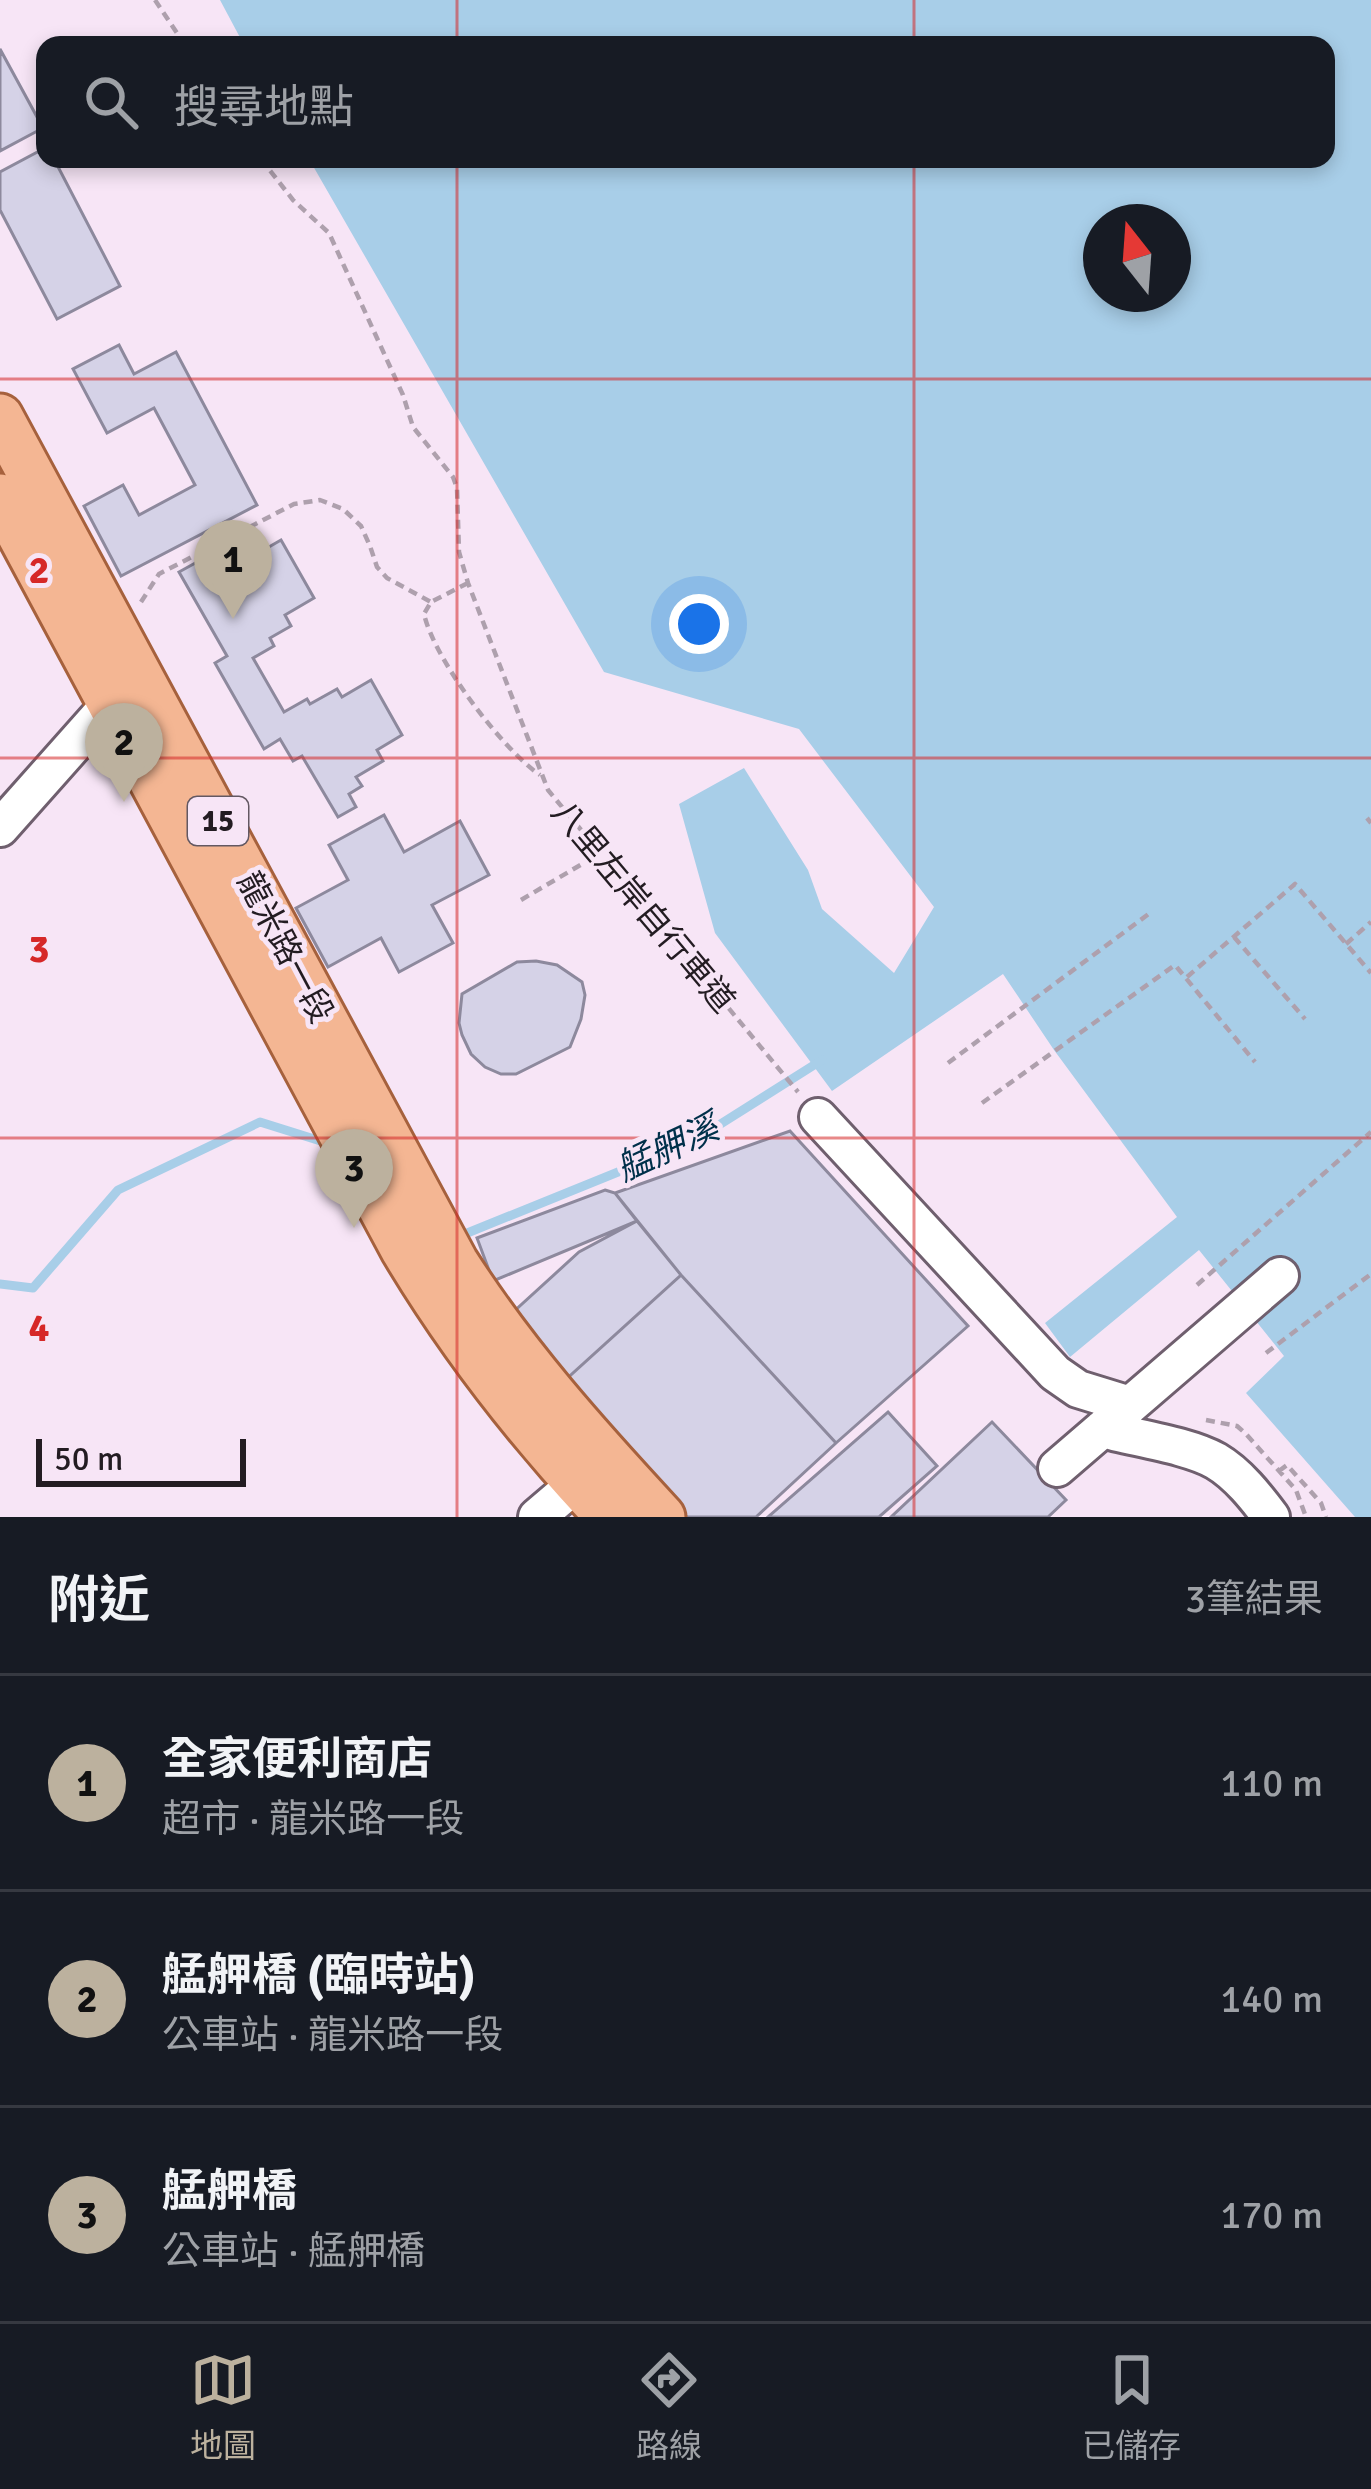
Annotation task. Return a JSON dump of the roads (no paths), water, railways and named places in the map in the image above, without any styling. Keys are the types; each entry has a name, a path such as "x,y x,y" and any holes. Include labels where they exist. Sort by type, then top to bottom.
{"main road":[{"name":"龍米路一段","path":"0,417 432,1245"},
{"name":"龍米路一段","path":"0,497 292,1040 432,1245 551,1395 592,1470 609,1517"},
{"name":"龍米路一段","path":"592,1470 662,1517"}],"street":[{"path":"0,828 111,703"},
{"path":"818,1117 1055,1373 1078,1389 1130,1406"},
{"path":"1057,1468 1280,1276"},
{"path":"1102,1430 1220,1463 1271,1517"},
{"path":"537,1517 592,1470"}],"water":[{"path":"220,0 1371,0 1371,1517 1355,1517 1246,1393 1284,1356 1199,1250 1070,1357 1045,1323 1177,1217 1003,974 832,1091 715,933 679,804 744,768 808,870 822,909 894,973 934,907 799,729 604,672 314,168 1335,168 1335,36 239,36"}],"waterway":[{"name":"艋舺溪","path":"455,1238 692,1142 822,1060"},
{"name":"艋舺溪","path":"0,1284 33,1288 118,1190 260,1122 327,1143"}],"place":[{"name":"全家便利商店","path":"233,619"},
{"name":"艋舺橋 (臨時站)","path":"124,802"},
{"name":"艋舺橋","path":"354,1228"}]}
